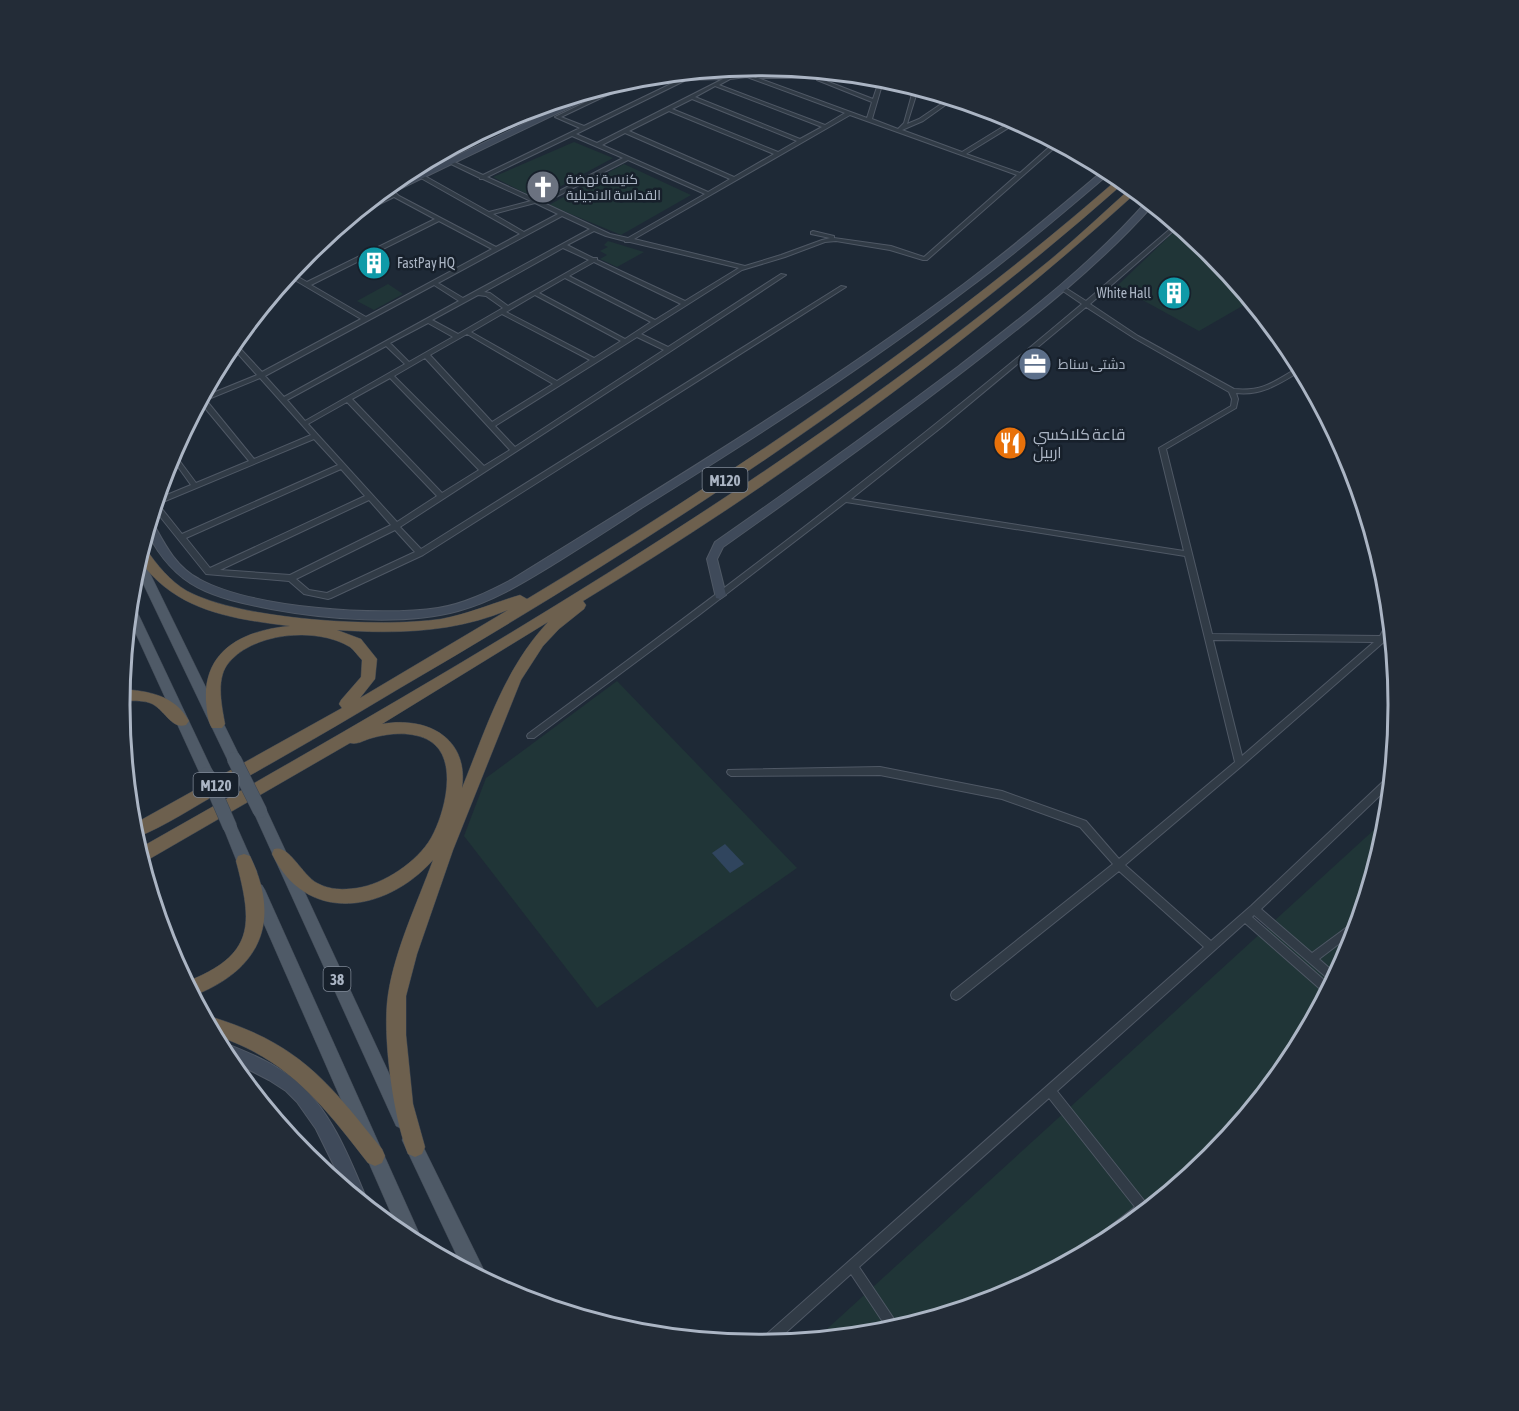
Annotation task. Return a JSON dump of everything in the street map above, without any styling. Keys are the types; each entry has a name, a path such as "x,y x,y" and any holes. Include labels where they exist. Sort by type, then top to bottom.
{"highway":[{"name":"M120","path":"143,825 370,699 619,549 768,452 914,350 1008,278 1114,187"},
{"name":"M120","path":"309,760 665,545 826,436 904,379 1055,261 1127,196"},
{"path":"415,1147 401,1094 397,996 408,954 445,850 514,678 526,657 554,625 665,545"},
{"path":"148,562 153,570 180,592 204,604 230,612 295,621 406,628 449,623 497,610 619,549"},
{"path":"217,724 213,696 217,671 222,660 247,640 267,634 305,629 324,631 352,640 368,656 370,673 367,682 348,703 300,738"},
{"path":"130,696 156,697 166,704 181,721"},
{"path":"148,852 309,760 364,734 392,728 418,730 434,735 442,741 449,752 455,772 453,804 437,843 423,860 385,888 354,897 328,897 309,888 280,854"},
{"path":"196,986 213,978 233,964 253,937 256,917 244,861"},
{"path":"221,1029 255,1040 282,1054 313,1079 375,1156"}],"main road":[{"path":"145,575 217,724"},
{"path":"136,622 181,721"},
{"name":"38","path":"181,721 207,774 405,1225"},
{"name":"38","path":"217,724 260,811 471,1264"}],"street":[{"path":"752,77 1021,175"},
{"path":"715,78 795,78"},
{"path":"598,145 729,78"},
{"path":"817,80 875,101"},
{"path":"482,178 681,82"},
{"path":"716,85 824,126"},
{"path":"869,120 879,88"},
{"path":"899,130 906,123 914,96"},
{"path":"692,97 801,141"},
{"path":"585,128 557,117 598,98"},
{"path":"899,130 921,120 944,105"},
{"path":"422,176 565,108"},
{"path":"669,109 778,154"},
{"path":"627,241 849,113"},
{"path":"962,154 1006,127"},
{"path":"505,130 512,133"},
{"path":"625,131 734,180"},
{"path":"572,134 709,194"},
{"path":"813,232 891,248 925,259 1051,148"},
{"path":"488,214 536,203 628,158"},
{"path":"450,162 593,229 627,241 745,267"},
{"path":"421,176 524,234"},
{"path":"154,536 165,556 185,575 206,588 244,600 283,606 388,615 438,612 479,601 530,574 872,356 1004,258 1100,177"},
{"path":"394,194 495,248"},
{"path":"720,595 712,558 719,545 913,406 1062,288 1120,237 1145,209"},
{"path":"213,395 262,375 561,214"},
{"path":"306,285 439,219"},
{"path":"283,400 593,229"},
{"path":"531,736 720,595 771,560 1086,305 1171,230"},
{"path":"492,425 730,273 824,241 841,239"},
{"path":"564,246 684,303"},
{"path":"304,424 595,260"},
{"path":"162,511 209,572 291,579 396,526 783,274"},
{"path":"565,276 655,322"},
{"path":"298,280 365,319"},
{"path":"433,282 463,301"},
{"path":"291,579 308,592 328,597 420,553 843,287"},
{"path":"1062,288 1136,337 1232,391 1261,392 1293,373"},
{"path":"478,292 488,294 505,310 594,360"},
{"path":"535,293 625,341"},
{"path":"427,320 458,337"},
{"path":"467,332 557,384"},
{"path":"636,334 669,350"},
{"path":"386,343 409,365"},
{"path":"240,352 420,553"},
{"path":"426,355 514,450"},
{"path":"390,375 483,470"},
{"path":"1232,391 1235,399 1234,407 1162,448 1240,763"},
{"path":"348,399 442,497"},
{"path":"206,406 253,462"},
{"path":"166,499 315,436"},
{"path":"179,463 195,486"},
{"path":"181,537 342,466"},
{"path":"209,572 370,497"},
{"path":"846,500 1188,554"},
{"path":"956,995 1119,865 1240,763 1384,635"},
{"path":"1208,637 1382,639"},
{"path":"730,772 880,771 1002,795 1083,825 1119,865 1211,947"},
{"path":"777,1334 1254,909 1383,787"},
{"path":"1254,909 1329,973"},
{"path":"1245,917 1323,985"},
{"path":"1312,958 1343,939"},
{"path":"237,1055 251,1061 292,1087 309,1106 326,1134 348,1181"},
{"path":"1050,1090 1141,1206"},
{"path":"852,1266 889,1320"}],"green space":[{"path":"574,142 613,158 537,199 493,177"},
{"path":"624,164 691,195 621,235 549,205"},
{"path":"1173,232 1204,261 1244,305 1199,331 1117,286"},
{"path":"608,241 644,252 617,267 600,259 607,255 600,251 608,247 604,245"},
{"path":"388,284 403,294 374,310 357,301"},
{"path":"617,681 797,868 597,1008 464,836 486,778"},
{"path":"1376,828 1367,868 1341,946 1304,1020 1259,1088 1204,1150 1174,1178 1142,1205 1074,1250 1000,1287 922,1313 825,1331"}],"water":[{"path":"725,844 744,864 730,873 712,853"}],"place":[{"name":"كنيسة نهضة القداسة الانجيلية","path":"543,187"},
{"name":"FastPay HQ","path":"374,263"},
{"name":"White Hall","path":"1174,293"},
{"name":"دشتی سناط","path":"1035,364"},
{"name":"قاعة كلاكسي اربيل","path":"1010,443"}]}
